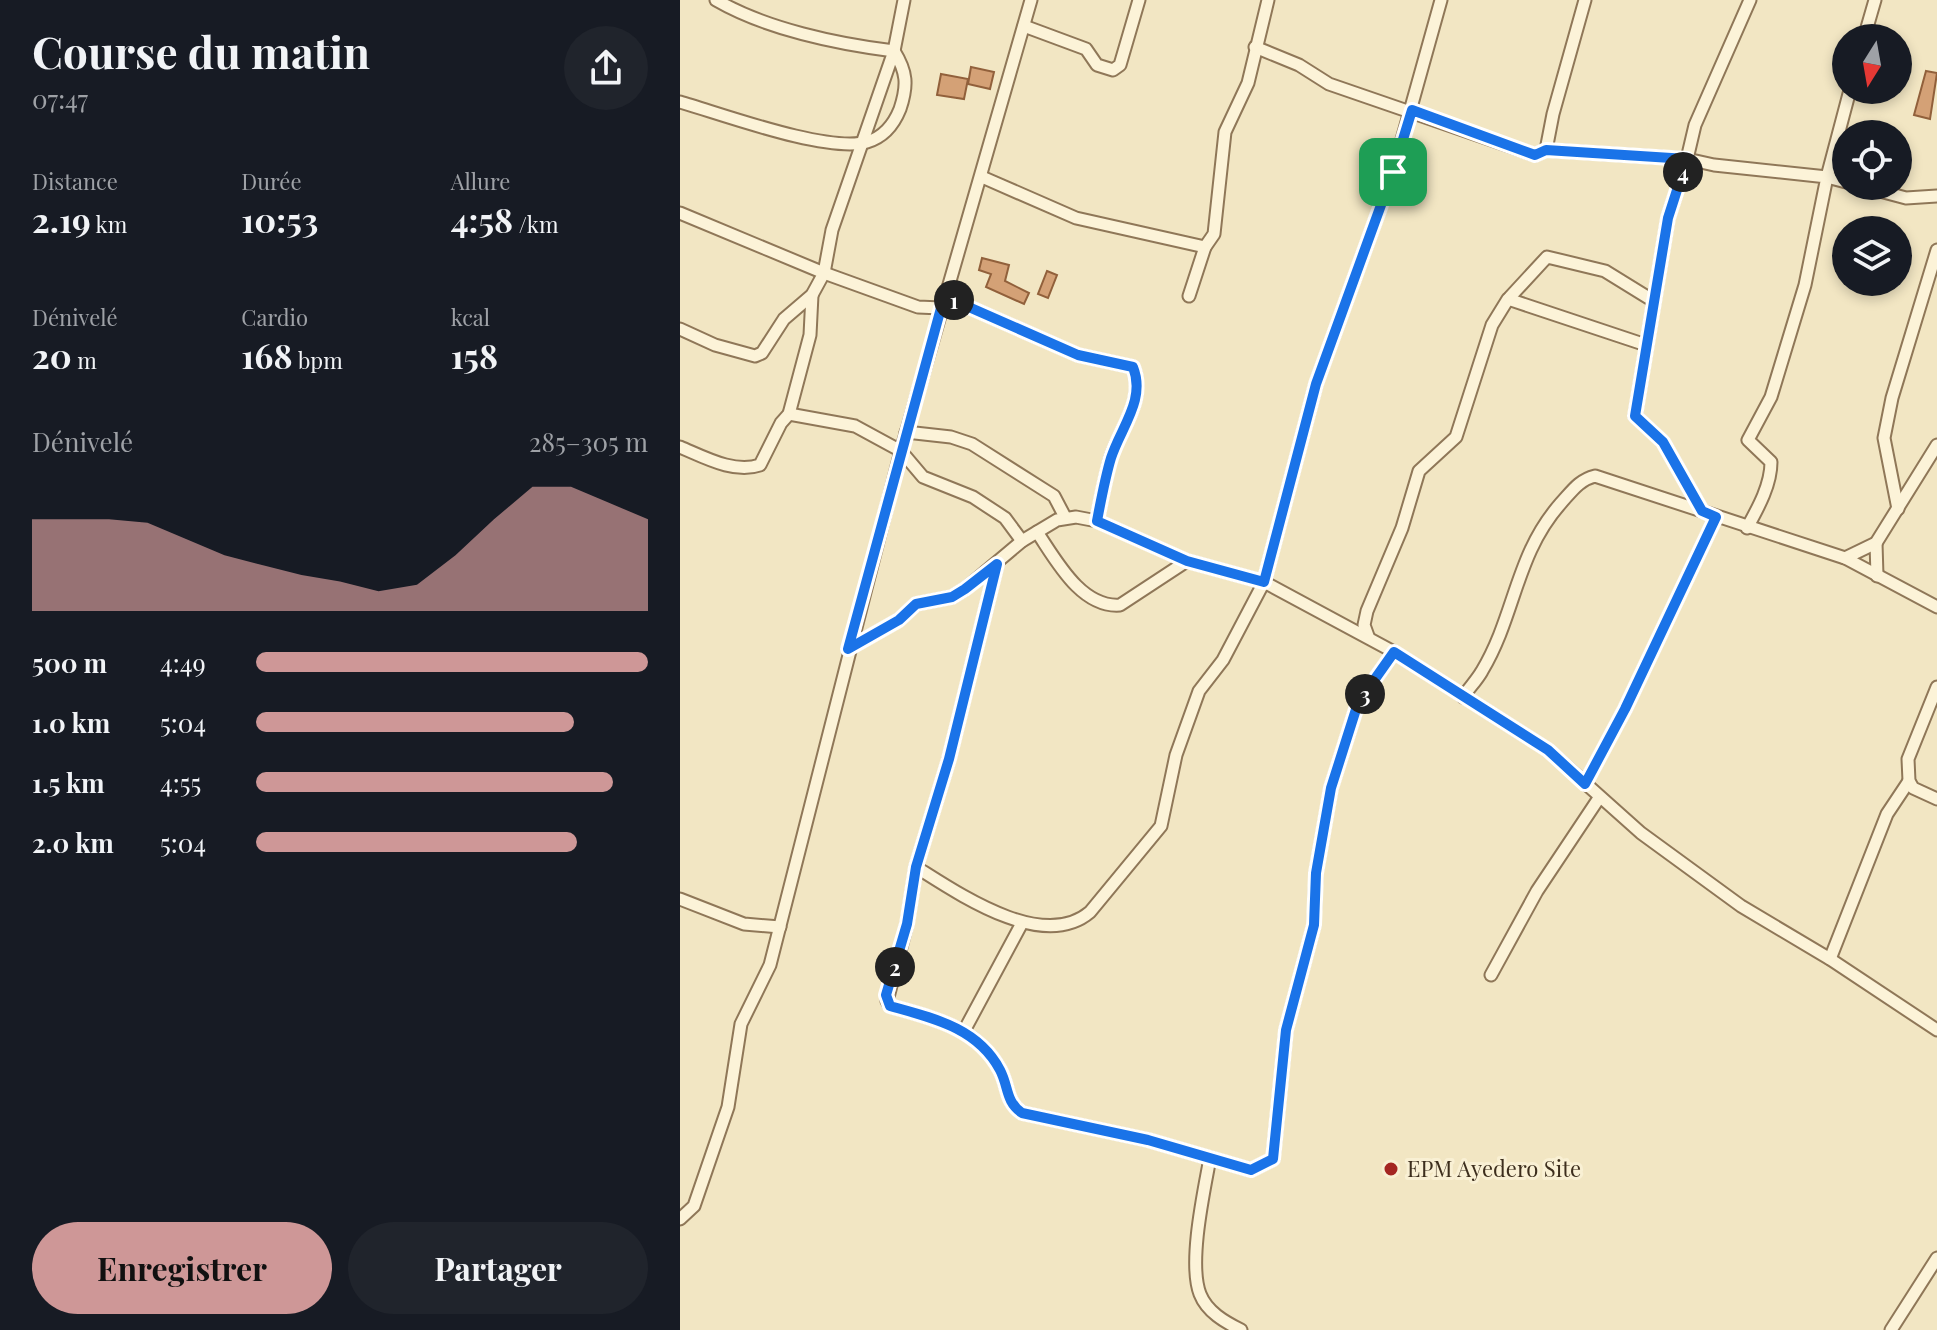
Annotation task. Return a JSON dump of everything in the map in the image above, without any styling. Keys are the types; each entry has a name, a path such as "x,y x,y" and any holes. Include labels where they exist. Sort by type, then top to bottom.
{"street":[{"path":"716,0 795,31 848,45 894,51"},
{"path":"680,329 737,353 755,356 762,353 784,319 812,295 824,273 832,230 865,143 894,51 904,0"},
{"path":"680,1219 688,1216 694,1206 728,1107 741,1024 770,965 848,649 906,432 1031,0"},
{"path":"1024,26 1086,49 1097,65 1113,70 1120,65 1139,0"},
{"path":"1189,296 1205,247 1214,234 1225,132 1248,83 1268,0"},
{"path":"916,867 1022,923 1061,927 1079,922 1161,826 1176,755 1199,691 1223,660 1264,582 1319,372 1393,172 1441,0"},
{"path":"1546,150 1585,0"},
{"path":"1702,511 1663,442 1635,416 1668,218 1695,125 1750,0"},
{"path":"1868,24 1875,0"},
{"path":"1255,47 1299,65 1329,84 1412,110 1535,155 1546,150 1687,159 1832,178"},
{"path":"680,102 826,142 865,143 882,135 895,122 903,100 907,77 894,51"},
{"path":"1747,528 1761,503 1771,468 1771,462 1748,440 1775,386 1805,285 1827,177 1846,104"},
{"path":"982,177 1076,218 1205,247"},
{"path":"1912,198 1937,196"},
{"path":"680,213 824,273 918,307 944,302 1078,355 1133,367 1138,381 1132,413 1110,462 1097,521"},
{"path":"1898,509 1884,438 1892,398 1937,250"},
{"path":"1368,636 1364,625 1367,611 1402,528 1419,471 1456,437 1492,325 1510,297 1547,257 1605,271 1652,300"},
{"path":"680,447 748,469 760,465 781,423 789,414 810,335 812,295"},
{"path":"1510,297 1559,318 1646,345"},
{"path":"789,414 855,426 901,451 923,477 973,497 1005,518 1022,541"},
{"path":"906,432 951,437 972,444 1054,496 1065,517"},
{"path":"1845,558 1876,543 1937,445"},
{"path":"1463,697 1482,671 1511,603 1527,552 1542,525 1585,479 1595,476 1845,558 1937,607"},
{"path":"848,649 899,620 916,604 952,597 1022,541 1065,517 1097,521 1187,561 1264,582 1368,636 1548,750 1599,798 1741,906 1830,959 1937,1030"},
{"path":"1585,784 1625,709 1716,517"},
{"path":"1037,532 1061,570 1098,602 1111,606 1120,605 1187,561"},
{"path":"1876,543 1877,576"},
{"path":"997,564 949,759 916,867 907,924 887,1001 890,1006 964,1031 1000,1070 1010,1105 1022,1113 1148,1140 1251,1170 1273,1159 1286,1030 1314,925 1316,873 1331,788 1358,703 1394,652"},
{"path":"1937,687 1908,759 1909,781 1913,788 1937,799"},
{"path":"1830,959 1887,814 1909,781"},
{"path":"1491,975 1537,891 1599,798"},
{"path":"680,899 744,924 780,927"},
{"path":"964,1031 1022,923"},
{"path":"1210,1158 1197,1240 1200,1294 1221,1321 1241,1330"},
{"path":"1891,1330 1937,1258"}],"building":[{"path":"971,67 994,72 990,89 968,84"},
{"path":"1926,71 1937,73 1930,119 1914,115"},
{"path":"941,74 968,79 964,99 937,95"},
{"path":"982,258 1009,265 1005,281 1029,293 1024,304 986,287 991,274 979,270"},
{"path":"1047,271 1057,275 1048,298 1038,294"}],"place":[{"name":"EPM Ayedero Site","path":"1391,1169"}],"route":[{"path":"1412,110 1535,155 1546,150 1687,159 1668,218 1635,416 1663,442 1702,511 1716,517 1666,616 1625,709 1585,784 1548,750 1394,652 1358,703 1331,788 1316,873 1314,925 1286,1030 1273,1159 1265,1166 1251,1170 1148,1140 1022,1113 1010,1105 1000,1070 970,1035 959,1027 890,1006 886,995 907,924 916,867 949,759 997,564 952,597 916,604 877,635 848,649 941,308 946,297 1078,355 1098,362 1133,367 1138,381 1132,413 1116,443 1097,521 1187,561 1264,582 1331,334 1393,172 1412,110"}]}
